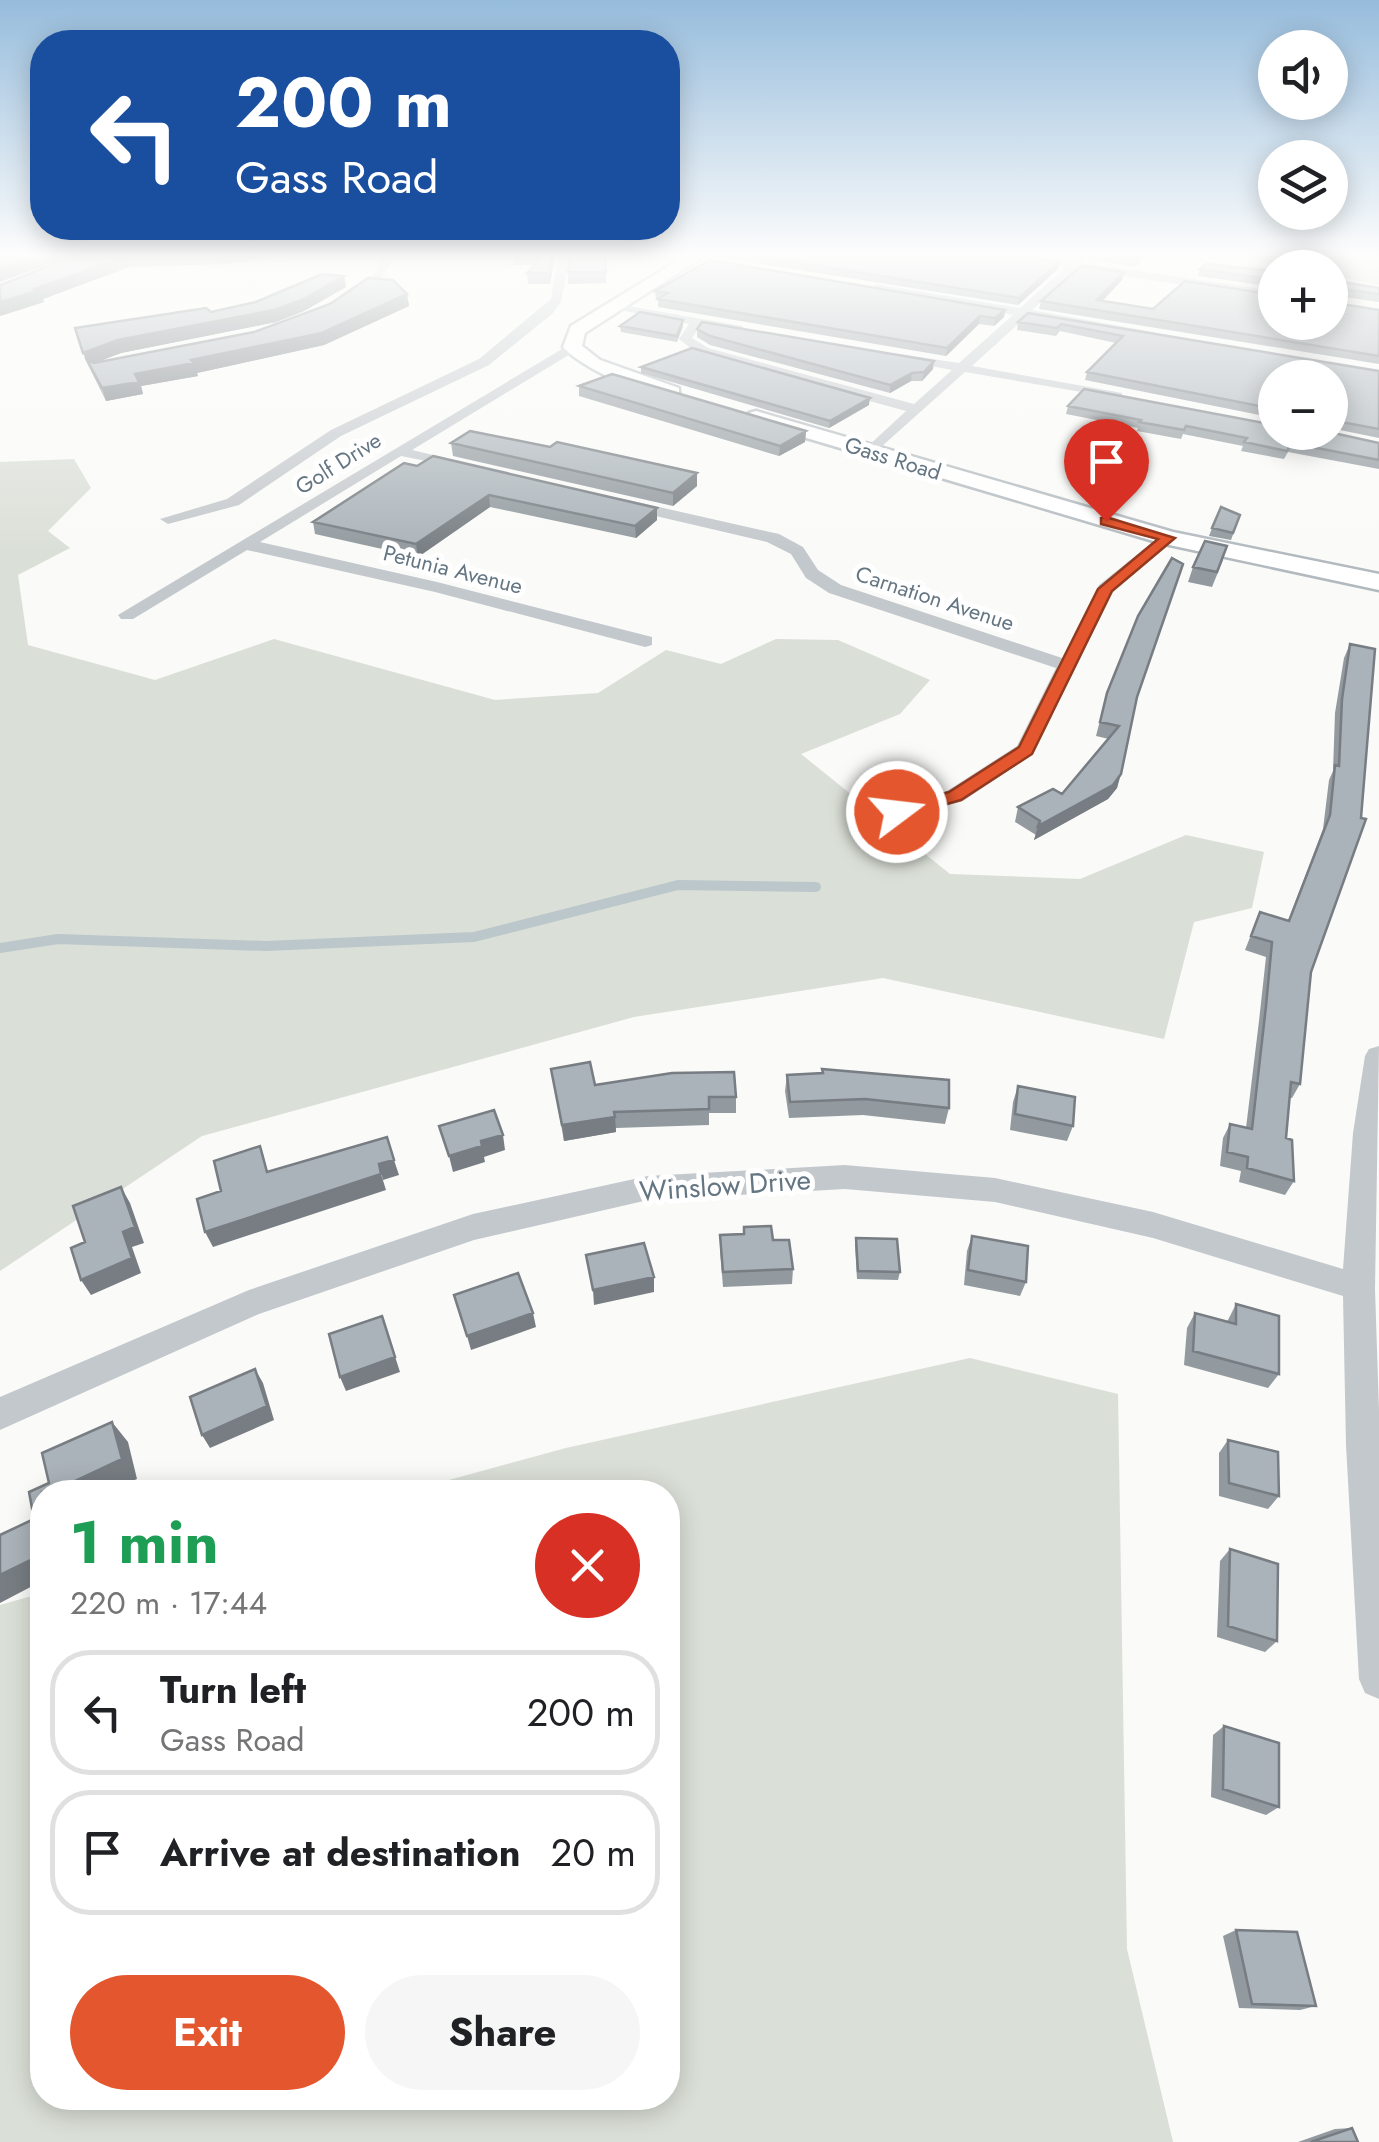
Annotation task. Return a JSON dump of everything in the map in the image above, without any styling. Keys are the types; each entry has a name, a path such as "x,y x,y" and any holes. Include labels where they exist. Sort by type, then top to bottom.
{"street":[{"path":"168,519 210,512 233,502 336,433 493,355"},
{"name":"Golf Drive","path":"127,615 559,355"},
{"path":"582,355 627,379 702,401"},
{"path":"716,355 918,410"},
{"path":"894,355 1139,400"},
{"path":"871,451 976,355"},
{"name":"Gass Road","path":"740,412 1168,538 1379,582"},
{"path":"399,452 492,473"},
{"name":"Carnation Avenue","path":"604,499 773,538 796,551 812,574 836,589 1065,665"},
{"path":"897,812 955,796 1026,750 1106,589 1168,538"},
{"name":"Petunia Avenue","path":"249,544 437,586 644,641"},
{"path":"1379,1056 1368,1113 1356,1287 1379,1679"},
{"name":"Winslow Drive","path":"0,1414 249,1304 473,1227 648,1188 845,1177 996,1190 1153,1225 1356,1287"}],"shaded area":[{"path":"74,459 91,488 48,531 70,548 18,575 28,645 155,680 274,639 495,700 598,693 666,650 721,664 776,639 838,640 930,680 900,714 801,754 950,874 1080,879 1186,835 1264,852 1252,908 1194,922 1164,1039 883,978 634,1017 202,1136 0,1271 0,462"},
{"path":"970,1358 1118,1394 1127,1949 1173,2142 0,2142 0,1605 30,1596 30,2110 680,2110 680,1480 449,1480 566,1448"}],"building":[{"path":"135,355 215,355 135,374 139,382 102,388 87,360 94,363"},
{"path":"673,355 717,355 870,398 830,421 641,367"},
{"path":"780,355 898,355 934,361 924,372 912,373 890,385"},
{"path":"1104,355 1282,355 1312,360 1258,360 1258,406 1087,372"},
{"path":"1348,366 1379,371 1379,429 1348,423"},
{"path":"612,374 806,431 780,446 579,386"},
{"path":"1084,389 1258,422 1258,445 1244,442 1247,438 1139,422 1068,406"},
{"path":"470,431 550,447 557,442 697,473 673,493 451,443"},
{"path":"1348,436 1379,443 1379,460 1327,450 1348,450"},
{"path":"433,456 657,508 635,526 489,495 416,544 313,522 404,463 417,466"},
{"path":"1221,507 1240,515 1233,533 1212,528"},
{"path":"1205,541 1227,546 1217,572 1193,567"},
{"path":"1172,558 1183,564 1137,697 1121,774 1113,785 1038,826 1040,821 1018,807 1053,789 1062,794 1119,726 1100,722 1107,693 1138,616"},
{"path":"1350,644 1375,649 1361,818 1366,819 1311,972 1300,1084 1291,1082 1286,1138 1292,1140 1294,1181 1247,1168 1248,1157 1227,1152 1230,1124 1252,1129 1266,1006 1272,942 1251,936 1260,912 1289,921 1330,815 1335,765 1339,766 1342,699"},
{"path":"590,1062 595,1085 672,1073 734,1072 736,1097 709,1097 709,1109 614,1112 615,1117 562,1125 551,1069"},
{"path":"822,1069 949,1080 949,1108 865,1099 790,1102 787,1075 823,1073"},
{"path":"1018,1086 1075,1097 1073,1126 1015,1114"},
{"path":"494,1110 503,1135 449,1156 439,1126"},
{"path":"387,1137 394,1160 379,1164 381,1174 205,1232 197,1199 221,1191 214,1161 260,1146 267,1172"},
{"path":"121,1187 135,1227 123,1232 132,1258 81,1280 71,1248 85,1242 73,1206"},
{"path":"771,1226 773,1240 789,1240 793,1269 723,1272 720,1235 744,1234 744,1227"},
{"path":"972,1236 1028,1246 1026,1282 968,1270"},
{"path":"856,1238 897,1239 900,1272 858,1271"},
{"path":"644,1243 654,1277 593,1290 586,1255"},
{"path":"518,1273 533,1313 467,1336 454,1295"},
{"path":"1236,1304 1279,1316 1279,1374 1193,1351 1195,1313 1236,1324"},
{"path":"382,1316 395,1357 340,1377 329,1334"},
{"path":"255,1369 267,1406 202,1435 190,1397"},
{"path":"112,1422 122,1459 77,1480 48,1480 42,1453"},
{"path":"1228,1440 1278,1452 1279,1496 1229,1483"},
{"path":"30,1521 30,1560 0,1575 0,1535"},
{"path":"1230,1549 1278,1564 1277,1641 1228,1626"},
{"path":"1224,1726 1279,1743 1279,1807 1223,1789"},
{"path":"1236,1930 1297,1932 1316,2006 1252,2004"},
{"path":"1352,2128 1358,2142 1311,2142"}],"waterway":[{"path":"0,948 58,939 266,946 474,937 678,885 816,887"}],"route":[{"path":"897,812 955,796 1026,750 1106,589 1168,538 1106,521"}]}
